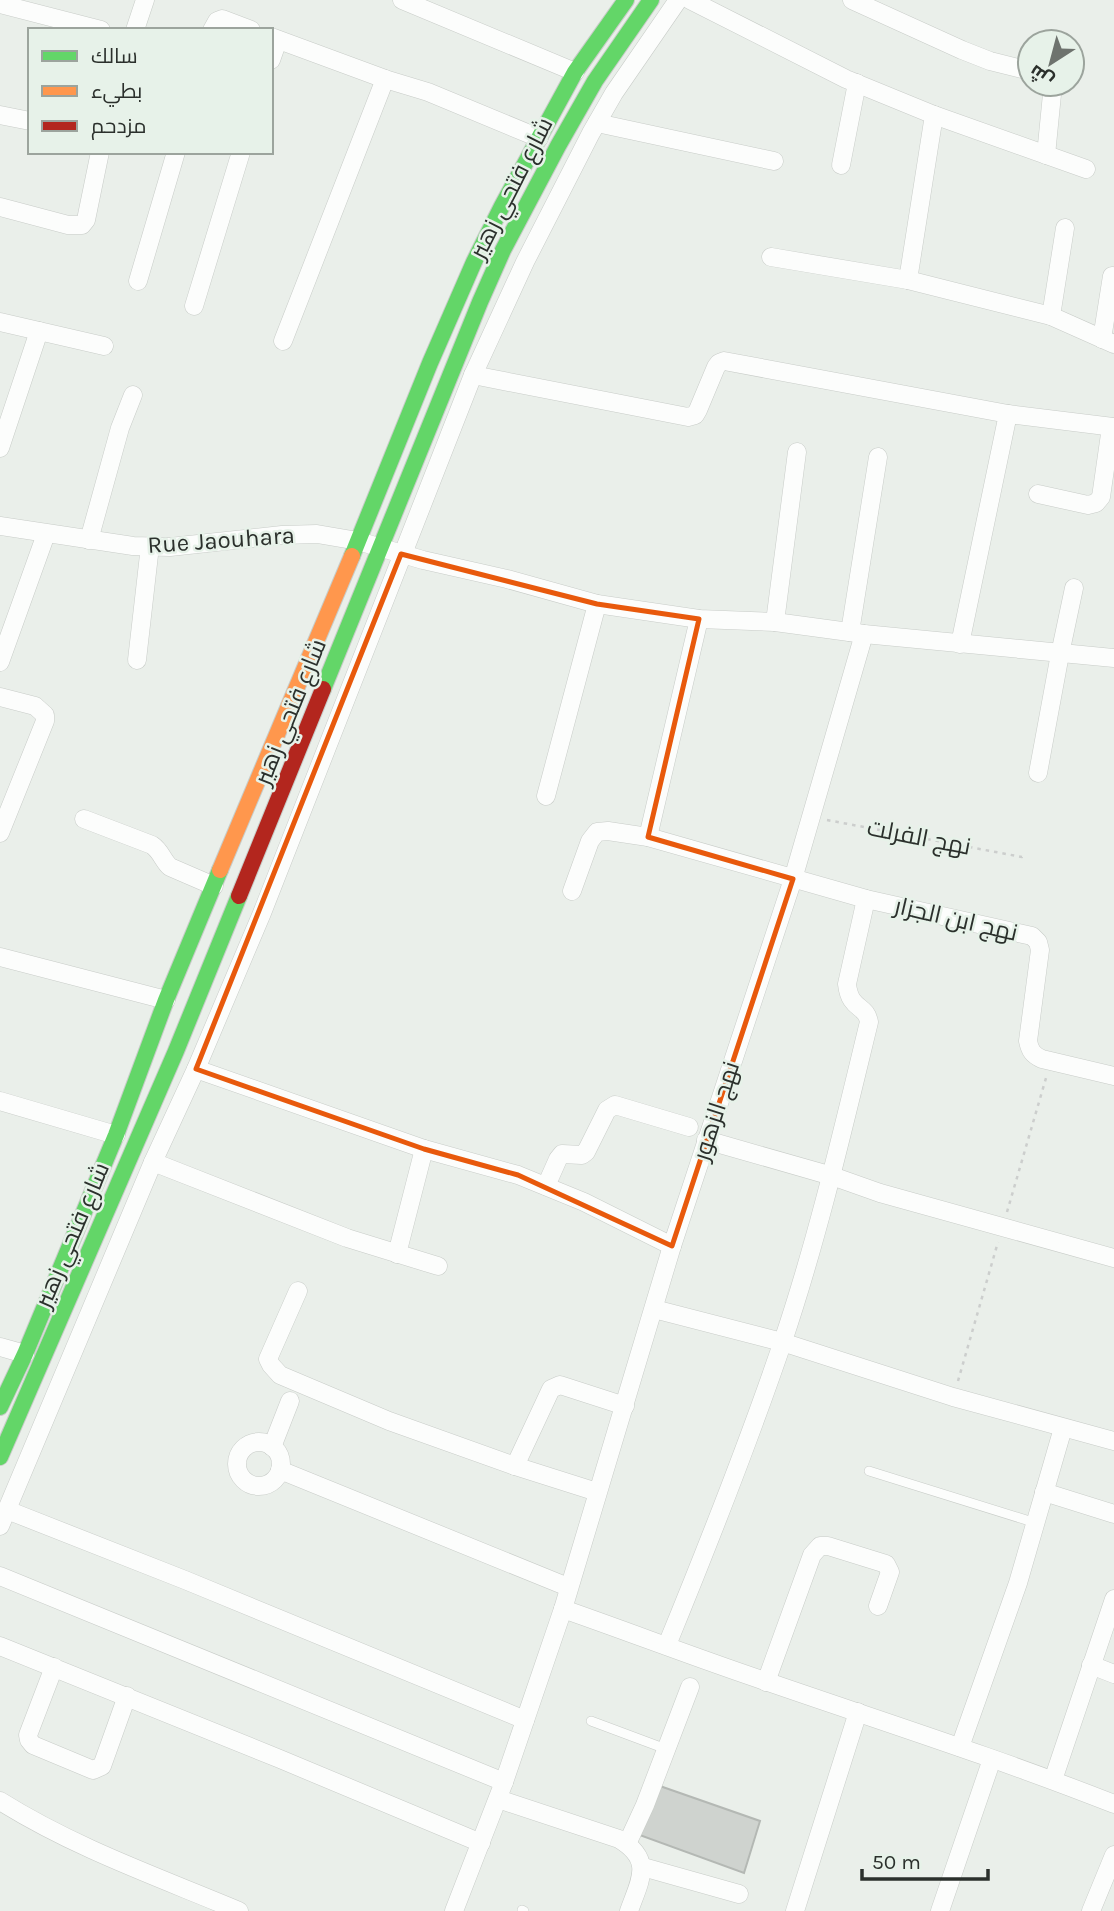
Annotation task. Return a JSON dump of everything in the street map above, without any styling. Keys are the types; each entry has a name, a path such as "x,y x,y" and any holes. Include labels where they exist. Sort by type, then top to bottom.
{"street":[{"path":"136,28 145,0"},
{"path":"402,0 575,72"},
{"name":"شارع فتحي زهير","path":"0,1408 116,1135 166,1000 474,262 575,72 625,0"},
{"name":"شارع فتحي زهير","path":"0,1457 176,1051 417,454 503,250 595,80 651,0"},
{"path":"525,1720 185,1580 3,1518 153,1162 262,913 473,375 537,238 597,122 678,0"},
{"path":"690,0 857,83 1086,169"},
{"path":"852,0 962,50 1016,68"},
{"path":"0,4 94,28"},
{"path":"213,28 217,21 222,19 246,28"},
{"path":"275,38 428,92 540,138"},
{"path":"283,341 385,79"},
{"path":"841,165 857,83"},
{"path":"1046,155 1052,98"},
{"path":"908,280 934,114"},
{"path":"0,115 28,121"},
{"path":"597,122 774,161"},
{"path":"0,207 68,225 82,225 86,220 100,154"},
{"path":"138,281 175,154"},
{"path":"194,306 240,154"},
{"path":"1051,316 1065,228"},
{"path":"771,257 908,280 1051,316 1108,341 1112,276"},
{"path":"0,322 104,346"},
{"path":"0,448 8,401 39,331"},
{"path":"473,375 688,417 695,415 716,366 724,361 1008,414 1113,427 1101,497 1096,503 1088,505 1038,494"},
{"path":"89,540 120,428 132,395"},
{"path":"960,644 1008,414"},
{"path":"775,622 797,452"},
{"name":"نهج الزهور","path":"454,1911 498,1799 563,1609 672,1247 793,879 857,633 878,457"},
{"name":"Rue Jaouhara","path":"0,526 89,540 170,547 317,534 358,541 597,604 699,619 775,622 1114,659"},
{"path":"0,662 46,534"},
{"path":"137,660 150,546"},
{"path":"1038,773 1074,588"},
{"path":"546,796 597,604"},
{"path":"649,837 699,619"},
{"path":"0,697 24,702 42,710 45,715 44,727 0,833"},
{"path":"84,819 152,845 170,867 214,886"},
{"name":"نهج ابن الجزار","path":"572,891 590,841 597,832 608,831 649,837 866,899 1032,936 1038,942 1040,950 1028,1041 1030,1049 1042,1059 1114,1076"},
{"path":"667,1645 782,1342 832,1176 869,1022 866,1012 849,998 847,984 866,899"},
{"path":"0,957 166,1000"},
{"path":"196,1069 424,1149 518,1175 584,1202 672,1247"},
{"path":"0,1101 116,1135"},
{"path":"546,1186 562,1154 582,1155 586,1152 607,1110 615,1105 689,1127"},
{"path":"706,1140 832,1176 880,1193 1114,1258"},
{"path":"397,1254 424,1149"},
{"path":"153,1162 347,1238 438,1266"},
{"path":"298,1291 268,1359 280,1375 389,1421 597,1492"},
{"path":"654,1309 782,1342 953,1397 1114,1441"},
{"path":"0,1347 25,1354"},
{"path":"515,1466 551,1389 560,1385 625,1406"},
{"path":"272,1447 290,1401"},
{"path":"960,1747 1018,1583 1063,1427"},
{"path":"258,1442 272,1447 280,1458 280,1470 272,1482 265,1485 250,1484 240,1474 237,1460 245,1447 258,1442"},
{"path":"280,1470 568,1587"},
{"path":"1044,1492 1114,1514"},
{"path":"766,1682 812,1555 820,1546 828,1546 886,1564 890,1572 878,1606"},
{"path":"0,1576 504,1782"},
{"path":"1053,1780 1114,1599"},
{"path":"563,1609 766,1682 960,1747 1114,1804"},
{"path":"0,1646 481,1843"},
{"path":"1091,1665 1114,1674"},
{"path":"54,1667 28,1735 29,1740 33,1745 93,1770 102,1766 127,1696"},
{"path":"627,1844 645,1805 690,1687"},
{"path":"795,1911 858,1712"},
{"path":"940,1911 992,1759"},
{"path":"498,1799 627,1844 639,1856 642,1867 629,1911"},
{"path":"0,1801 57,1834 208,1905 239,1911"},
{"path":"1091,1911 1114,1855"},
{"path":"642,1867 739,1894"}],"lane":[{"path":"869,1471 1036,1524"},
{"path":"590,1721 666,1749"}],"path":[{"name":"نهج الفرلت","path":"811,817 1022,857 1026,854"}],"highlighted area":[{"path":"401,554 597,604 699,619 648,837 793,879 672,1246 518,1175 424,1149 196,1069"}],"building":[{"path":"657,1785 760,1821 744,1873 634,1833"}],"traffic: fast":[{"path":"352,556 474,262 575,72 626,0"},
{"path":"323,689 503,250 595,81 651,0"},
{"path":"0,1407 25,1354 116,1135 166,1000 220,870"},
{"path":"0,1457 176,1051 239,896"}],"traffic: slow":[{"path":"220,870 352,556"}],"traffic: jam":[{"path":"239,896 323,689"}]}
